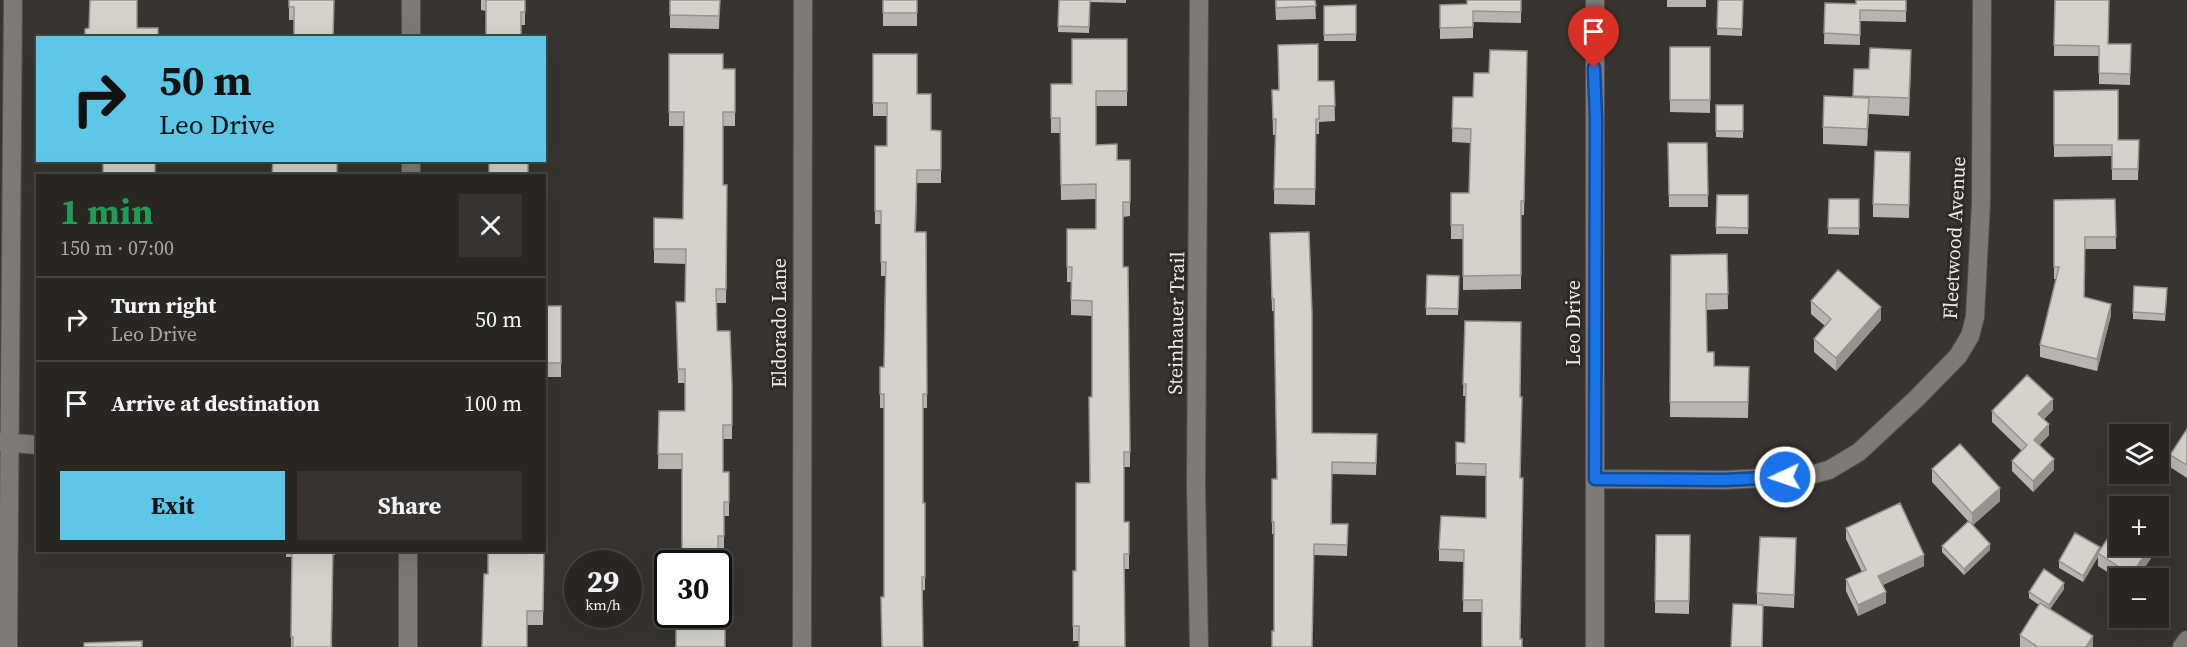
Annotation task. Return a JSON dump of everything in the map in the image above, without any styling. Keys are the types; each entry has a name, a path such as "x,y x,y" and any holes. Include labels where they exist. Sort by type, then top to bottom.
{"street":[{"path":"8,647 5,443 10,207 7,37 13,0"},
{"path":"411,0 411,36"},
{"name":"Eldorado Lane","path":"802,647 803,0"},
{"name":"Steinhauer Trail","path":"1198,647 1196,486 1199,0"},
{"name":"Leo Drive","path":"1594,0 1595,647"},
{"name":"Fleetwood Avenue","path":"1595,479 1724,480 1806,476 1829,470 1859,452 1958,356 1970,336 1975,316 1981,203 1982,0"},
{"path":"5,443 36,445"},
{"path":"408,552 408,647"},
{"path":"2182,647 2187,640"}],"building":[{"path":"90,0 137,0 137,28 158,28 158,36 85,36 85,29 89,28"},
{"path":"289,0 334,0 333,36 294,36 294,7 289,7"},
{"path":"486,0 525,0 525,12 521,12 521,36 486,36"},
{"path":"670,0 720,0 719,16 670,15"},
{"path":"883,0 917,0 917,13 883,13"},
{"path":"1059,0 1090,0 1089,27 1058,26"},
{"path":"1276,0 1315,0 1316,6 1276,8"},
{"path":"1467,0 1521,0 1521,12 1473,11 1473,27 1440,28 1440,5 1467,4"},
{"path":"1718,0 1743,0 1742,29 1717,28"},
{"path":"1856,0 1906,0 1906,11 1860,10 1860,35 1824,33 1825,3 1856,4"},
{"path":"2055,0 2109,0 2108,44 2131,44 2130,74 2099,73 2099,46 2054,45"},
{"path":"1356,5 1356,34 1324,35 1324,6"},
{"path":"1072,39 1127,39 1127,91 1096,91 1096,145 1117,144 1117,160 1130,160 1130,202 1123,202 1123,267 1128,267 1130,452 1124,452 1124,522 1129,522 1129,554 1124,554 1125,647 1079,647 1079,626 1073,626 1073,571 1076,571 1076,483 1090,483 1089,397 1092,397 1092,301 1071,300 1072,267 1067,267 1067,229 1096,229 1096,184 1061,185 1060,118 1051,118 1051,84 1072,84"},
{"path":"1318,44 1318,81 1334,81 1335,106 1319,106 1319,119 1316,119 1315,189 1274,189 1276,119 1273,119 1272,90 1279,90 1278,45"},
{"path":"1670,47 1710,47 1710,100 1670,100"},
{"path":"1870,48 1911,50 1909,98 1853,96 1854,69 1869,69"},
{"path":"1490,50 1527,51 1524,201 1521,201 1521,275 1463,276 1463,225 1451,225 1451,193 1469,193 1471,129 1452,128 1453,97 1473,97 1474,73 1489,73"},
{"path":"669,54 723,54 723,69 735,69 735,112 723,112 723,185 727,185 726,289 716,289 717,331 730,331 732,425 723,425 723,472 729,472 729,502 724,502 724,536 718,536 718,550 682,550 682,454 658,454 659,411 685,411 685,369 678,369 676,302 685,302 686,249 654,249 654,218 683,219 684,112 669,112"},
{"path":"873,54 917,54 917,94 931,94 931,130 941,131 941,170 917,170 915,232 926,232 927,394 923,394 925,577 922,577 923,647 882,647 884,394 880,394 880,367 884,367 886,262 881,262 881,211 875,211 875,146 887,146 887,103 873,103"},
{"path":"2118,90 2118,140 2139,140 2138,169 2112,169 2112,145 2054,145 2054,91"},
{"path":"1824,96 1869,98 1867,129 1823,127"},
{"path":"1716,105 1743,105 1743,131 1716,131"},
{"path":"1668,143 1707,143 1708,195 1669,195"},
{"path":"1875,151 1910,152 1909,205 1873,204"},
{"path":"103,162 155,162 155,174 103,174"},
{"path":"273,162 337,162 337,174 272,174"},
{"path":"489,162 528,162 528,174 489,174"},
{"path":"1717,195 1748,195 1748,228 1716,227"},
{"path":"1829,199 1859,199 1859,228 1828,228"},
{"path":"2115,199 2116,237 2085,237 2084,297 2111,304 2097,359 2040,345 2059,267 2054,267 2054,200"},
{"path":"1309,232 1312,433 1377,434 1376,463 1332,462 1331,524 1348,524 1347,545 1314,544 1312,647 1272,647 1274,522 1272,522 1272,479 1277,479 1274,299 1272,299 1270,233"},
{"path":"1727,254 1728,294 1706,294 1707,352 1714,352 1714,366 1749,367 1748,402 1670,402 1671,255"},
{"path":"1838,270 1881,307 1836,358 1814,339 1831,319 1811,301"},
{"path":"1427,275 1459,276 1458,309 1426,308"},
{"path":"2134,286 2167,288 2165,314 2133,312"},
{"path":"546,306 561,306 561,363 546,363"},
{"path":"1465,321 1521,322 1520,478 1523,478 1520,639 1522,639 1522,647 1482,647 1482,600 1463,600 1464,550 1439,549 1441,516 1486,518 1486,464 1456,463 1456,442 1465,443 1466,384 1463,384"},
{"path":"2027,375 2053,399 2038,414 2049,424 2034,440 2054,459 2033,481 2012,461 2027,445 1992,411"},
{"path":"2187,429 2187,465 2170,455"},
{"path":"1960,444 2000,488 1972,513 1932,469"},
{"path":"1900,503 1924,555 1878,576 1886,592 1858,605 1846,579 1866,570 1846,528"},
{"path":"1969,521 1990,544 1964,569 1942,546"},
{"path":"2075,533 2100,547 2083,576 2059,561"},
{"path":"1656,535 1690,535 1689,601 1655,601"},
{"path":"2109,536 2109,556 2144,556 2136,568 2120,568 2098,553"},
{"path":"1760,537 1796,538 1794,595 1757,593"},
{"path":"292,552 333,552 331,647 293,647 293,637 291,637"},
{"path":"488,552 544,552 543,611 527,611 527,647 482,647 484,574 488,574"},
{"path":"2044,569 2064,583 2049,605 2029,592"},
{"path":"2040,603 2093,636 2086,647 2038,647 2020,635"},
{"path":"1733,604 1763,605 1762,647 1731,647"},
{"path":"676,628 725,628 725,647 676,647"},
{"path":"142,641 142,647 84,647 84,643"}],"route":[{"path":"1594,68 1596,118 1595,479 1724,480 1785,477"}]}
